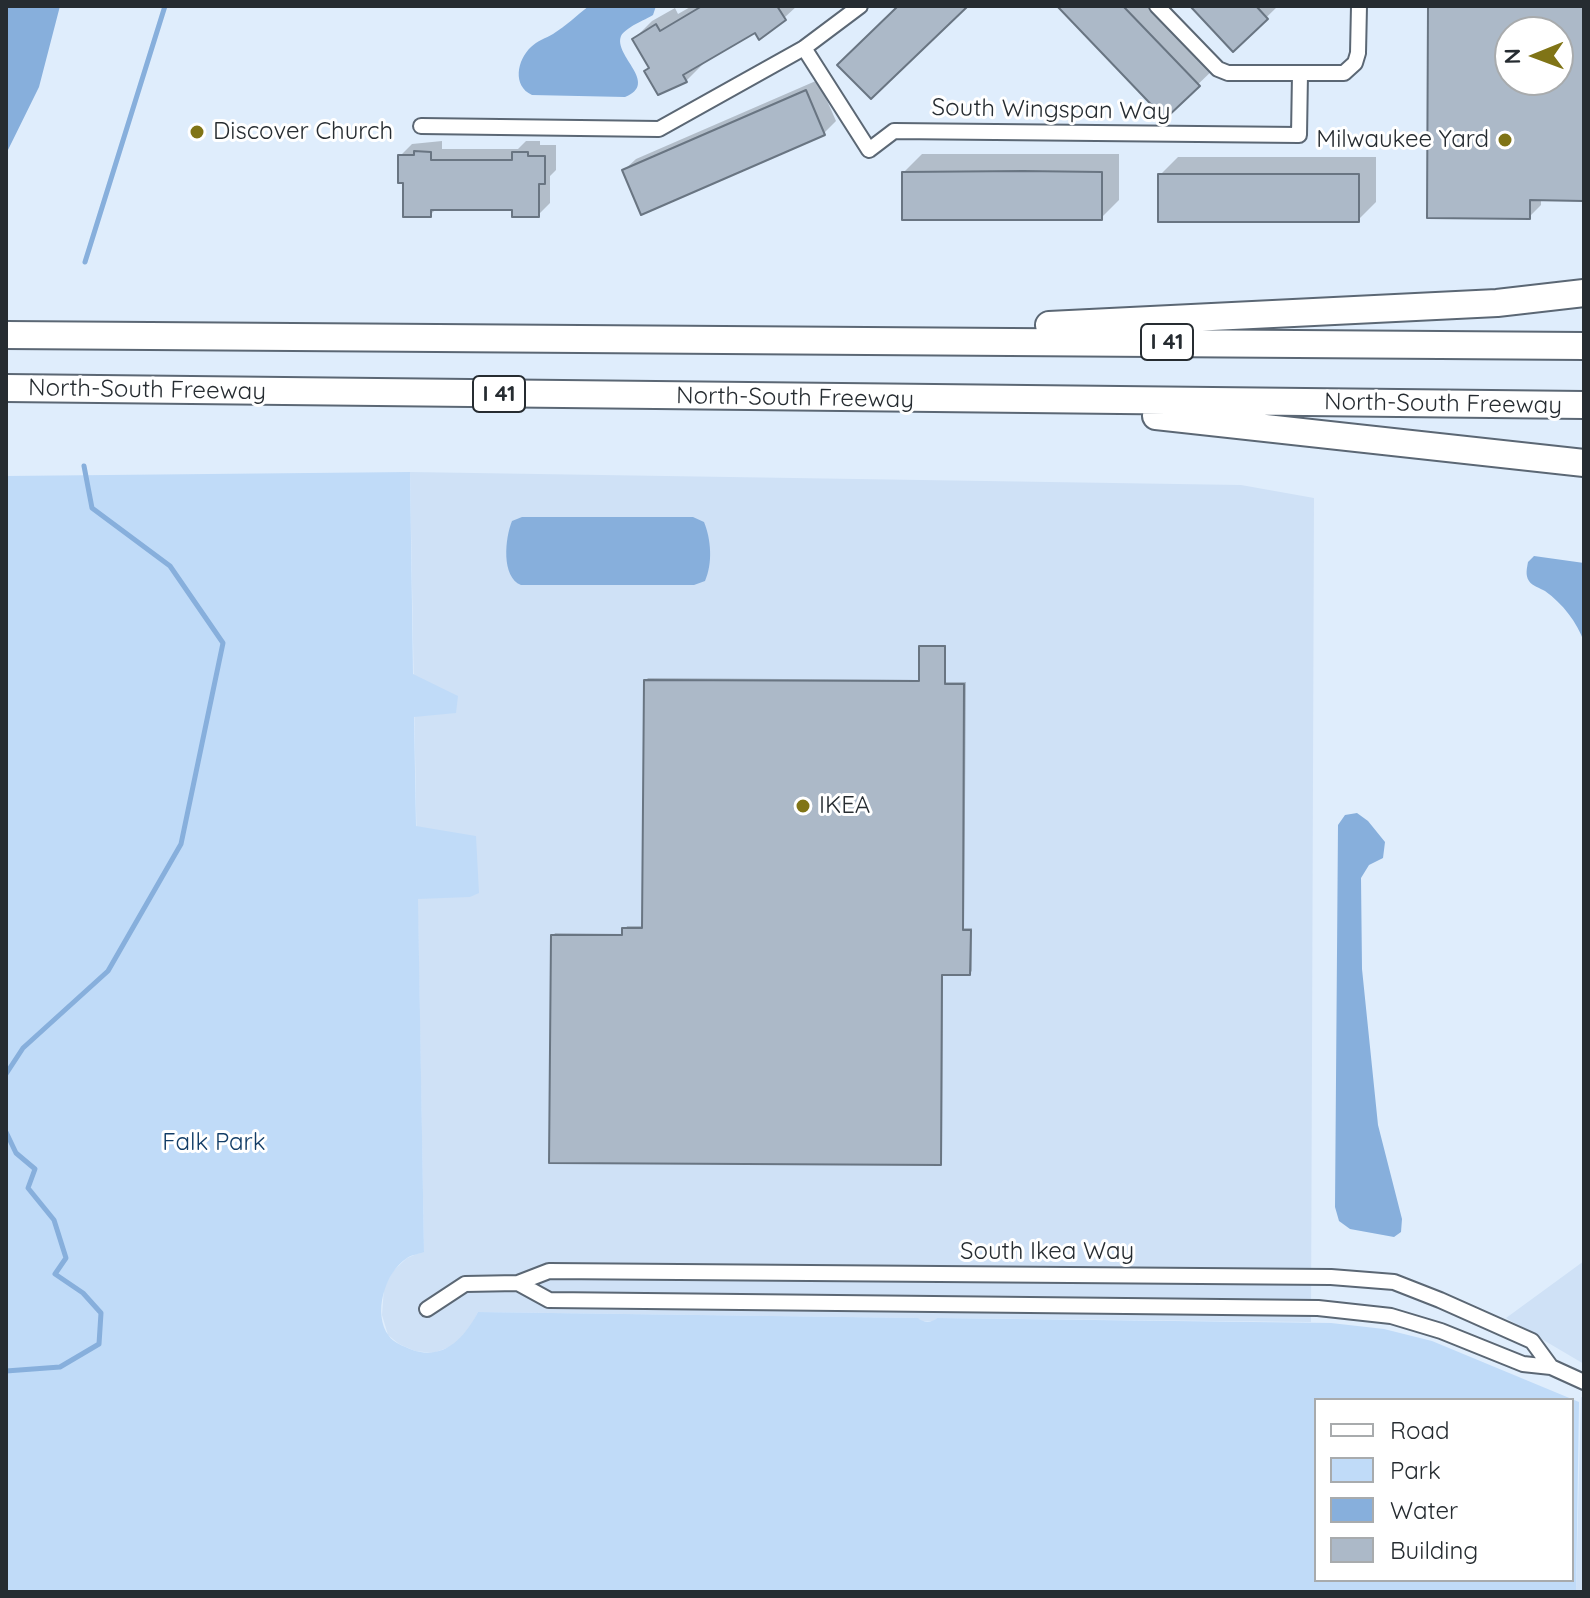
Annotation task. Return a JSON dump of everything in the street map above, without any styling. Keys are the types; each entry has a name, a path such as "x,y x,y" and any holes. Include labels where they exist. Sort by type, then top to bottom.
{"highway":[{"path":"749,338 1407,308 1497,303 1584,293"},
{"name":"I 41","path":"6,335 1584,346"},
{"name":"North-South Freeway","path":"6,388 1584,405"},
{"path":"993,400 1584,463"}],"street":[{"path":"421,126 659,129 804,48 860,6"},
{"path":"1157,6 1218,69 1228,73 1300,74 1344,73 1355,63 1359,6"},
{"name":"South Wingspan Way","path":"804,48 869,150 894,131 1299,135 1300,74"},
{"name":"South Ikea Way","path":"427,1309 465,1284 518,1283 549,1271 1284,1276 1394,1282 1532,1341 1551,1367"},
{"name":"South Ikea Way","path":"518,1283 549,1300 1318,1308 1391,1316 1441,1331 1523,1364 1551,1367 1584,1382"}],"shaded area":[{"path":"410,472 1241,485 1314,498 1311,1322 937,1318 921,1321 917,1318 478,1312 469,1330 453,1346 433,1353 415,1351 388,1335 382,1315 384,1288 393,1271 407,1258 424,1251"},
{"path":"1584,1261 1584,1364 1506,1318"},
{"path":"1581,1397 1584,1398 1584,1592 1576,1592"}],"green space":[{"name":"Falk Park","path":"410,472 413,674 458,696 456,713 414,717 416,826 476,836 479,893 470,897 418,899 424,1252 399,1264 383,1294 384,1327 398,1344 422,1352 442,1350 459,1339 478,1312 918,1318 928,1322 937,1318 1331,1323 1384,1329 1432,1341 1569,1398 1314,1398 1314,1582 1574,1582 1574,1400 1579,1402 1576,1592 6,1592 6,476"}],"water":[{"path":"6,6 60,6 39,87 6,154"},
{"path":"589,6 656,6 653,15 621,36 623,52 637,77 635,91 625,97 532,95 526,91 521,86 519,72 526,52"},
{"path":"522,517 693,517 704,522 708,536 708,574 705,581 694,585 521,585 510,574 506,547 512,521"},
{"path":"1534,556 1584,563 1584,642 1563,608 1529,581 1528,562"},
{"path":"1357,813 1385,842 1383,858 1369,865 1361,878 1362,969 1378,1125 1402,1219 1401,1232 1394,1237 1350,1229 1339,1221 1335,1207 1338,825 1345,815"}],"building":[{"path":"702,6 777,6 786,20 759,40 755,33 683,75 687,82 658,95 644,71 649,68 632,39 656,24 660,31"},
{"path":"898,6 968,6 871,99 837,65"},
{"path":"1057,6 1123,6 1200,86 1165,119"},
{"path":"1190,6 1256,6 1268,19 1233,52"},
{"name":"Milwaukee Yard","path":"1428,6 1584,6 1583,201 1530,200 1530,219 1427,218"},
{"path":"806,90 825,135 641,215 622,170"},
{"path":"414,151 431,152 431,160 512,160 512,152 545,156 545,184 539,184 539,217 512,217 512,210 431,210 431,217 403,217 403,183 398,183 398,155 414,155"},
{"path":"902,172 1102,172 1102,220 902,220"},
{"path":"1158,174 1359,174 1359,222 1158,222"},
{"name":"IKEA","path":"919,646 945,646 945,684 964,684 963,930 971,930 970,975 942,975 941,1165 549,1163 551,935 622,935 622,928 642,928 644,680 919,681"}],"waterway":[{"path":"85,262 165,6"},
{"path":"6,1074 23,1048 108,971 181,844 223,643 170,566 92,508 84,466"},
{"path":"6,1132 16,1153 35,1169 28,1188 54,1220 66,1258 55,1274 83,1293 101,1313 99,1344 60,1367 6,1371"}],"place":[{"name":"Discover Church","path":"197,132"},
{"name":"Milwaukee Yard","path":"1505,140"},
{"name":"IKEA","path":"803,806"}]}
